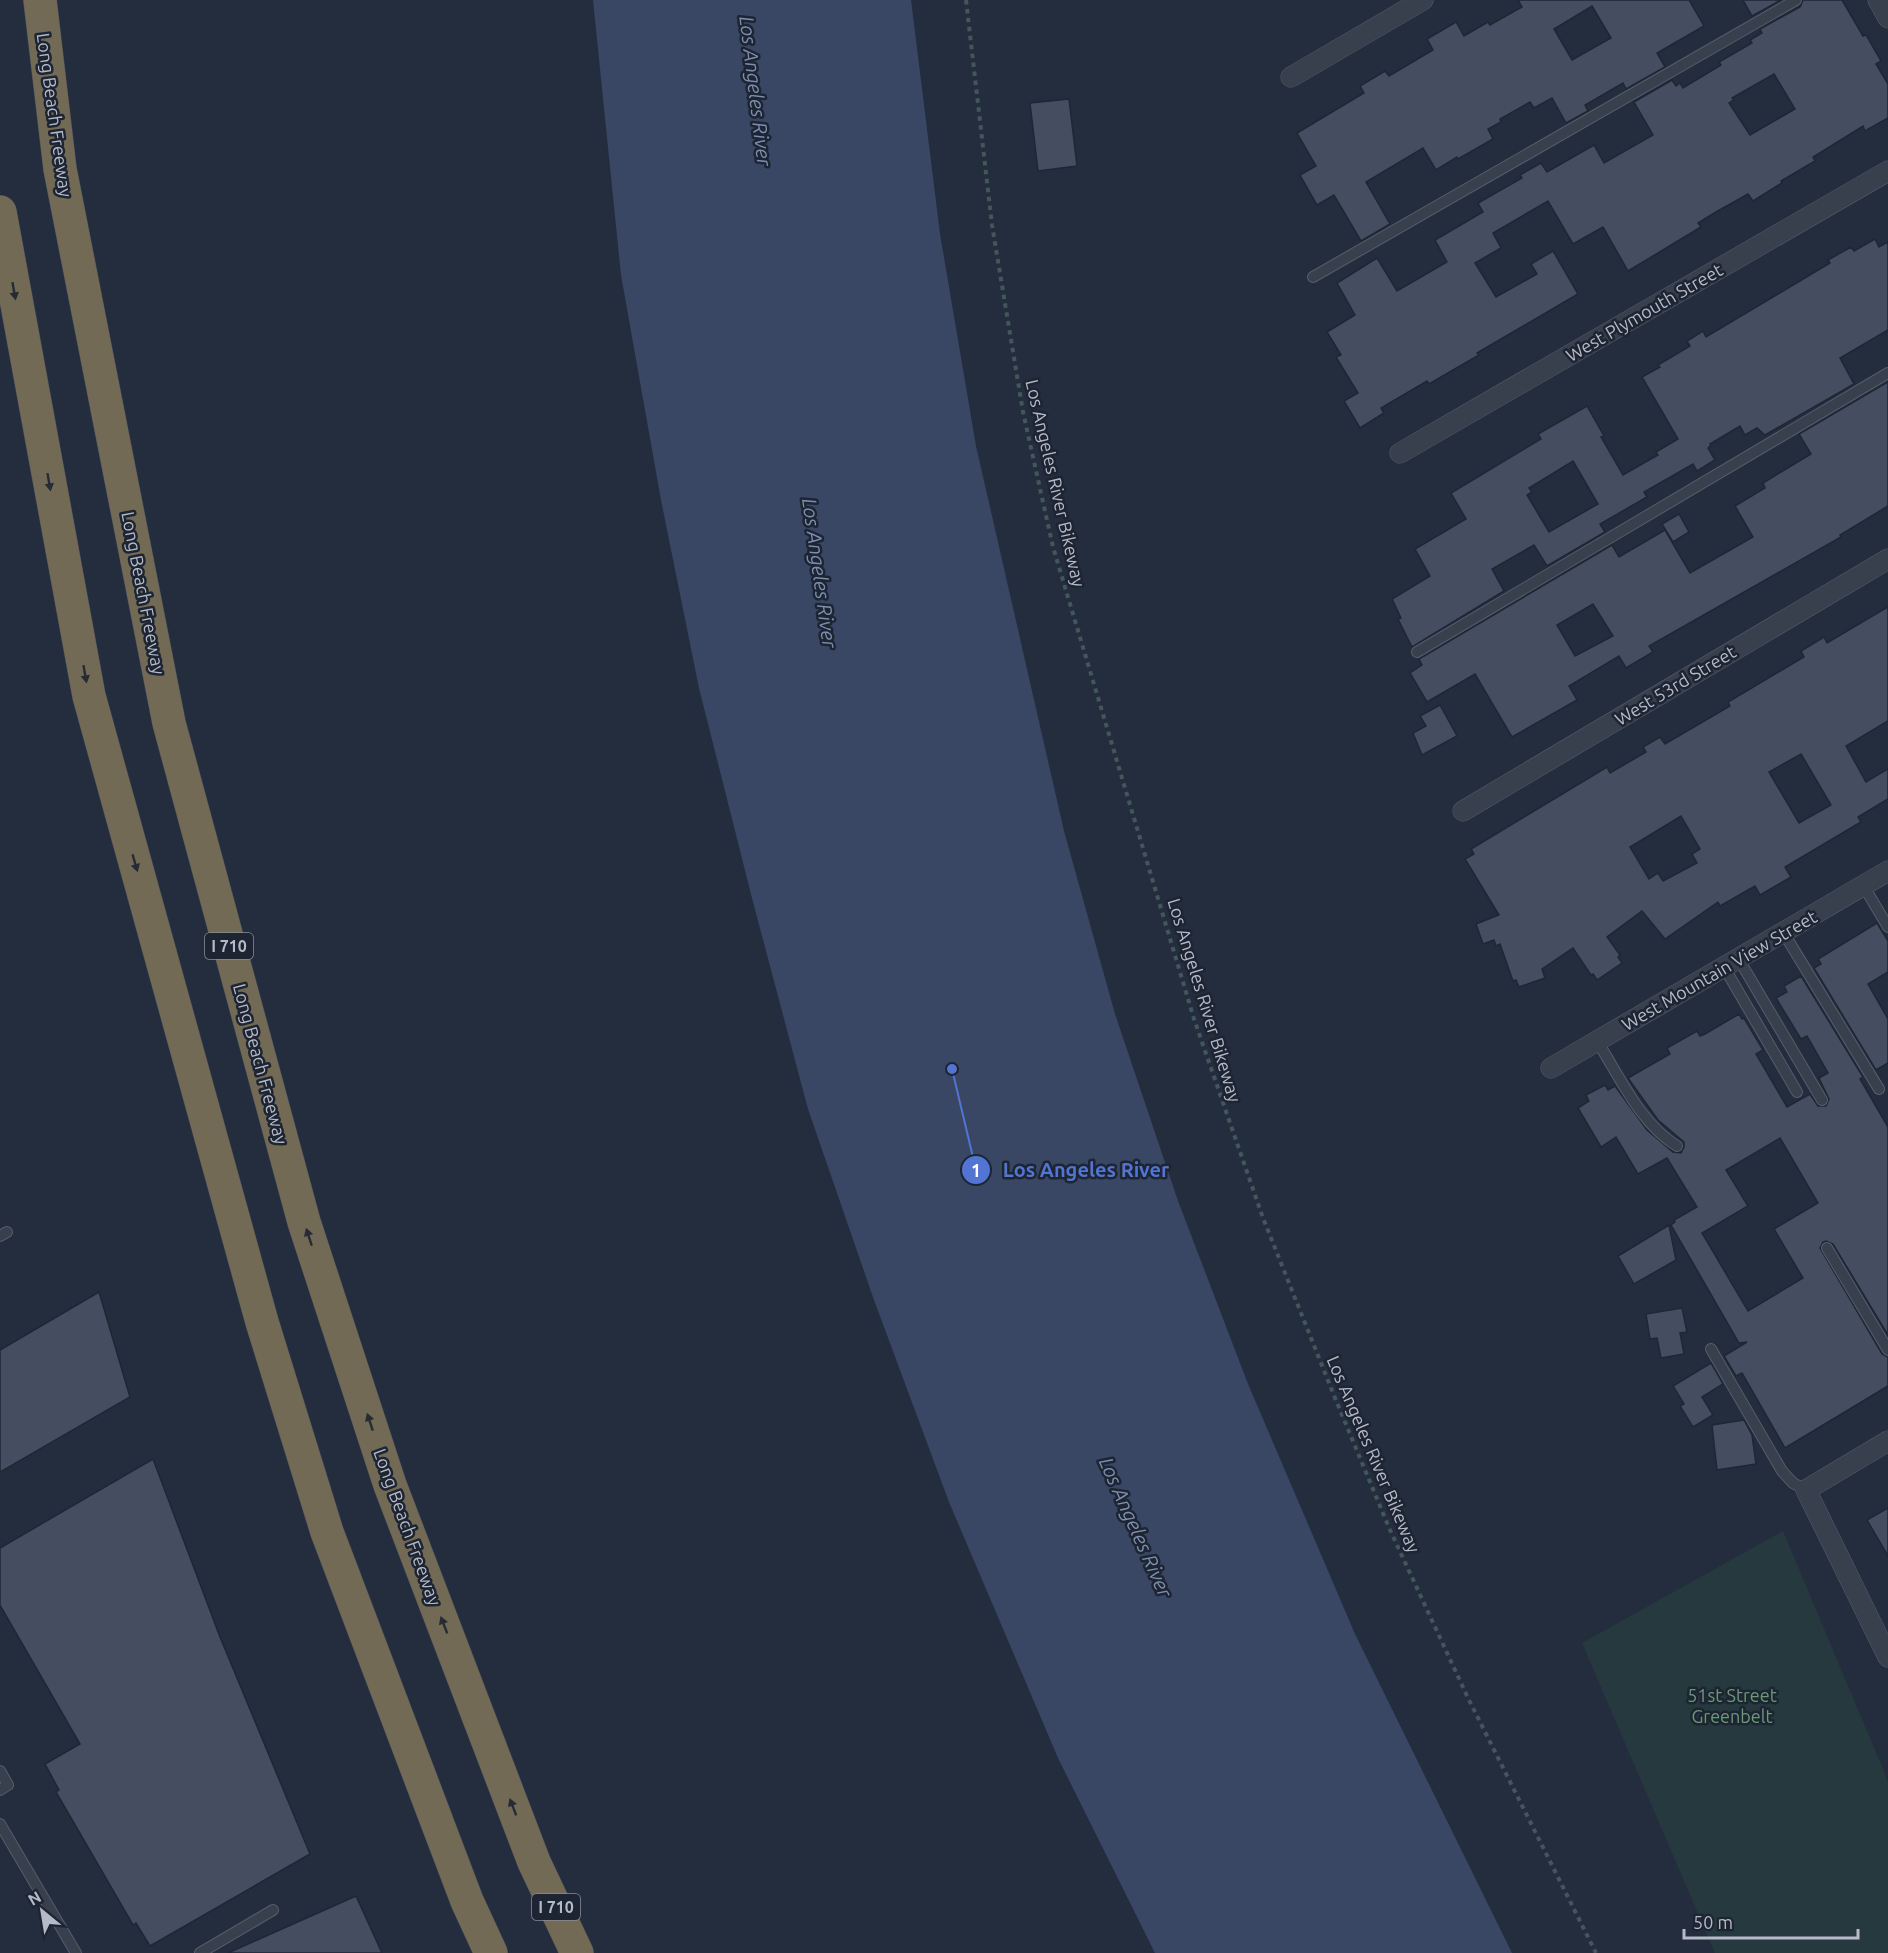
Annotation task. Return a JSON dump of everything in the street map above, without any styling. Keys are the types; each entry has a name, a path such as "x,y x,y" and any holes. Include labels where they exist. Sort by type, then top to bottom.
{"highway":[{"name":"Long Beach Freeway","path":"40,0 60,169 172,735 304,1222 390,1485 534,1862 577,1953"},
{"path":"0,212 88,696 259,1311 327,1532 467,1901 491,1953"},
{"path":"534,1862 602,1953"}],"street":[{"path":"1291,77 1423,0"},
{"path":"1878,0 1888,18"},
{"name":"West Plymouth Street","path":"1400,453 1888,171"},
{"name":"West 53rd Street","path":"1463,811 1888,559"},
{"name":"West Mountain View Street","path":"1551,1068 1888,871"},
{"path":"1888,1441 1806,1490 1888,1657"}],"lane":[{"path":"1313,277 1796,0"},
{"path":"1417,652 1888,373"},
{"path":"1863,885 1888,927"},
{"path":"1783,932 1879,1089"},
{"path":"1731,963 1797,1092"},
{"path":"1731,963 1822,1100"},
{"path":"1597,1041 1647,1120 1665,1139 1677,1146"},
{"path":"1827,1248 1888,1350"},
{"path":"1711,1349 1782,1471 1793,1483 1806,1490"},
{"path":"0,1772 8,1785 0,1790"},
{"path":"0,1824 76,1953"},
{"path":"200,1953 273,1910"}],"path":[{"name":"Los Angeles River Bikeway","path":"966,0 992,225 1023,412 1053,547 1194,1019 1263,1218 1390,1530 1468,1698 1596,1953"}],"green space":[{"name":"51st Street Greenbelt","path":"1783,1531 1888,1781 1888,1953 1715,1953 1582,1643"}],"water":[{"path":"593,0 911,0 940,234 976,446 1064,831 1115,1014 1178,1201 1248,1384 1355,1634 1512,1953 1155,1953 1058,1758 949,1502 874,1300 808,1109 753,902 699,688 661,500 621,275"}],"building":[{"path":"1518,0 1689,0 1704,26 1657,53 1665,67 1626,89 1623,83 1585,105 1588,111 1566,123 1552,98 1534,108 1530,102 1500,119 1501,122 1488,129 1493,139 1436,170 1423,148 1366,182 1390,224 1361,241 1334,195 1317,205 1300,175 1316,166 1297,133 1364,93 1360,86 1385,71 1389,76 1433,50 1427,39 1456,22 1464,36 1522,7","holes":["1592,6 1611,38 1572,60 1554,29"]},
{"path":"1743,0 1781,0 1752,16"},
{"path":"1803,0 1842,0 1881,61 1876,64 1888,84 1888,118 1865,131 1863,126 1813,157 1815,161 1753,201 1748,194 1716,212 1698,223 1701,227 1628,271 1603,227 1573,244 1548,201 1493,233 1501,248 1475,263 1496,297 1537,274 1531,264 1553,251 1578,294 1429,384 1427,381 1381,408 1384,413 1360,428 1344,401 1358,393 1336,357 1341,355 1327,332 1355,315 1337,283 1377,258 1397,291 1447,262 1435,240 1483,212 1478,203 1522,178 1520,175 1541,163 1547,172 1594,145 1604,163 1653,135 1634,102 1672,80 1676,86 1680,83 1683,88 1721,65 1719,62 1752,43 1750,40 1762,33 1760,29 1800,7","holes":["1774,74 1795,109 1750,135 1729,103 1734,100 1732,98"]},
{"path":"1069,99 1077,166 1038,171 1030,103"},
{"path":"1875,239 1879,247 1888,242 1888,330 1840,358 1854,384 1765,435 1757,428 1745,435 1740,426 1710,444 1708,448 1715,460 1697,471 1693,464 1644,492 1647,497 1600,524 1605,532 1547,566 1534,545 1492,569 1504,591 1412,647 1398,619 1401,618 1392,599 1430,576 1415,549 1466,519 1451,493 1541,439 1538,434 1587,406 1604,436 1601,437 1623,475 1658,455 1656,452 1678,439 1642,377 1690,346 1687,341 1703,331 1706,337 1830,263 1828,260 1851,247 1854,251","holes":["1573,461 1598,504 1549,532 1527,495 1532,492 1529,488"]},
{"path":"1888,382 1888,506 1840,535 1841,537 1649,646 1653,652 1626,668 1619,656 1569,686 1577,700 1512,737 1475,674 1427,702 1410,673 1422,665 1419,659 1612,545 1619,557 1665,530 1690,573 1753,537 1735,506 1765,488 1763,483 1811,454 1799,434","holes":["1593,604 1613,636 1575,656 1557,625"]},
{"path":"1679,514 1689,532 1673,542 1662,524"},
{"path":"1888,607 1888,721 1846,746 1866,782 1888,769 1888,799 1858,817 1861,822 1785,867 1791,877 1760,895 1755,886 1720,906 1718,902 1665,939 1642,911 1607,937 1620,955 1618,957 1622,963 1597,980 1573,948 1542,969 1545,978 1519,987 1516,980 1513,981 1500,944 1496,946 1494,940 1483,944 1476,924 1499,915 1465,859 1474,854 1471,849 1607,767 1610,773 1646,752 1643,747 1660,737 1665,744 1730,706 1728,702 1804,657 1801,651 1824,637 1827,643","holes":["1801,754 1831,805 1799,823 1769,772","1681,816 1700,849 1692,854 1697,863 1663,881 1658,873 1649,879 1630,847"]},
{"path":"1440,705 1457,736 1422,755 1413,733 1426,726 1420,716"},
{"path":"1877,923 1888,941 1888,972 1868,984 1888,1019 1888,1063 1876,1070 1814,968 1821,964 1818,959"},
{"path":"1801,976 1863,1077 1860,1079 1888,1127 1888,1335 1833,1244 1826,1241 1820,1248 1882,1354 1888,1357 1888,1386 1785,1448 1742,1373 1736,1376 1724,1356 1747,1342 1739,1343 1671,1225 1675,1222 1674,1220 1697,1207 1667,1158 1638,1174 1616,1137 1601,1147 1578,1108 1589,1101 1586,1095 1605,1085 1608,1090 1615,1086 1647,1130 1673,1152 1681,1153 1684,1142 1658,1120 1628,1078 1670,1054 1667,1048 1697,1031 1700,1036 1705,1034 1739,1014 1742,1019 1744,1018 1763,1050 1756,1054 1787,1107 1810,1094 1818,1106 1826,1106 1829,1099 1819,1078 1828,1073 1807,1036 1801,1039 1776,998 1787,992 1784,986","holes":["1780,1138 1818,1203 1774,1229 1803,1278 1748,1311 1702,1233 1748,1206 1726,1170"]},
{"path":"1669,1225 1676,1260 1634,1284 1618,1256"},
{"path":"99,1292 130,1397 0,1472 0,1350"},
{"path":"1682,1308 1687,1332 1680,1333 1684,1354 1661,1358 1657,1338 1650,1339 1646,1314"},
{"path":"1711,1363 1723,1384 1702,1397 1713,1415 1693,1427 1680,1406 1684,1404 1673,1386"},
{"path":"1744,1420 1752,1435 1756,1464 1717,1470 1712,1425"},
{"path":"153,1459 220,1637 310,1854 150,1946 136,1923 133,1925 56,1792 59,1790 45,1764 80,1744 0,1605 0,1548"},
{"path":"1888,1508 1888,1556 1867,1520"},
{"path":"356,1896 382,1953 228,1953"}],"place":[{"name":"Los Angeles River","path":"952,1069"}]}
